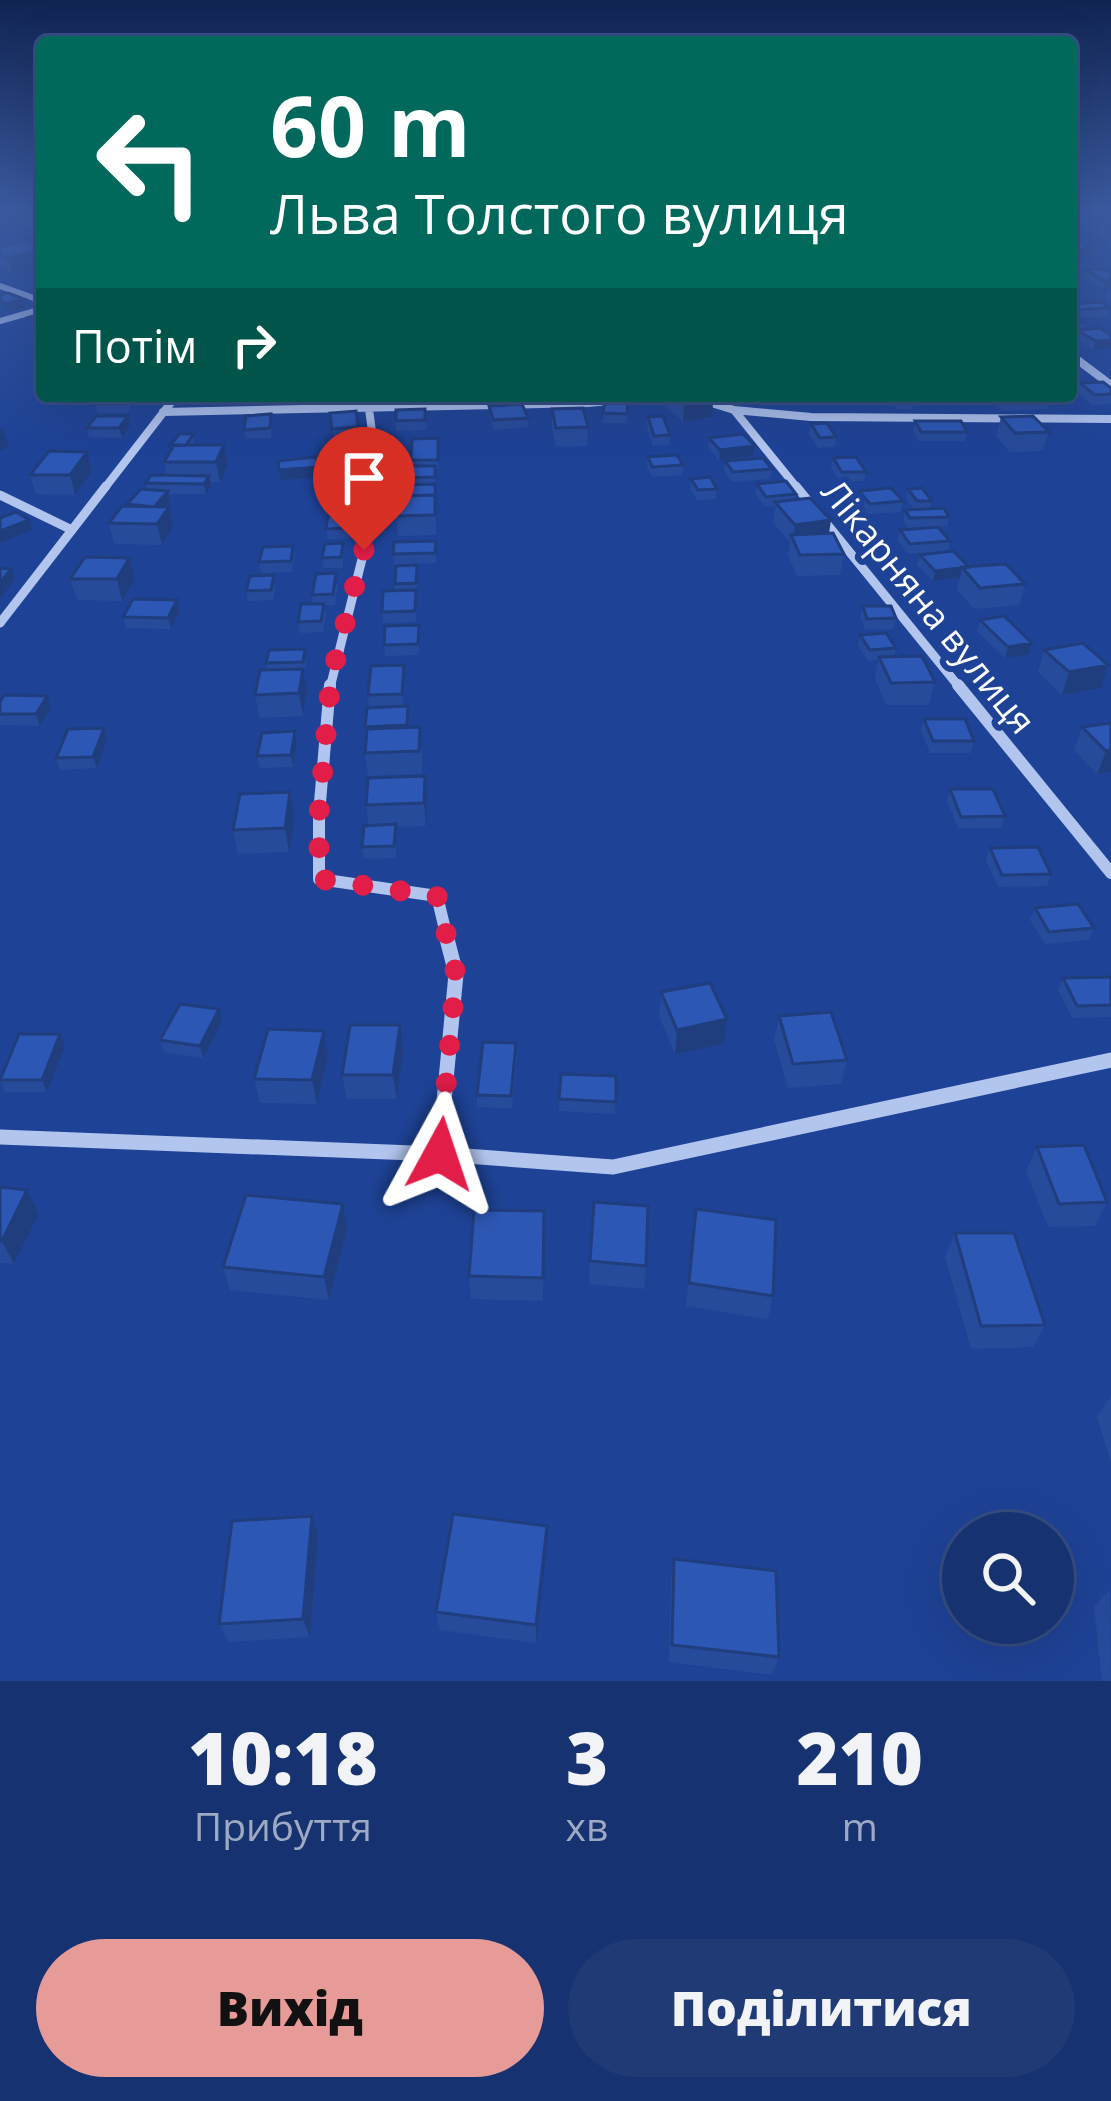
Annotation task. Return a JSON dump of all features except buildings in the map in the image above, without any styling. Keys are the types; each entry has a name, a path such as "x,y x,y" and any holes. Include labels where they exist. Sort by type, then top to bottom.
{"street":[{"path":"5,288 36,302"},
{"path":"0,321 36,307"},
{"path":"1077,360 1111,385"},
{"path":"0,623 172,402"},
{"path":"164,412 598,402"},
{"path":"708,402 734,410 812,417 1111,419"},
{"path":"733,402 734,410"},
{"path":"369,410 377,470 364,550 331,678 319,814 319,879 437,896 456,974 440,1154"},
{"name":"Лікарняна вулиця","path":"734,410 1111,873"},
{"path":"0,495 70,529"},
{"path":"0,1137 440,1154 613,1168 1111,1060"}],"route":[{"path":"364,550 331,678 319,814 319,879 437,896 456,974 440,1154"}]}
